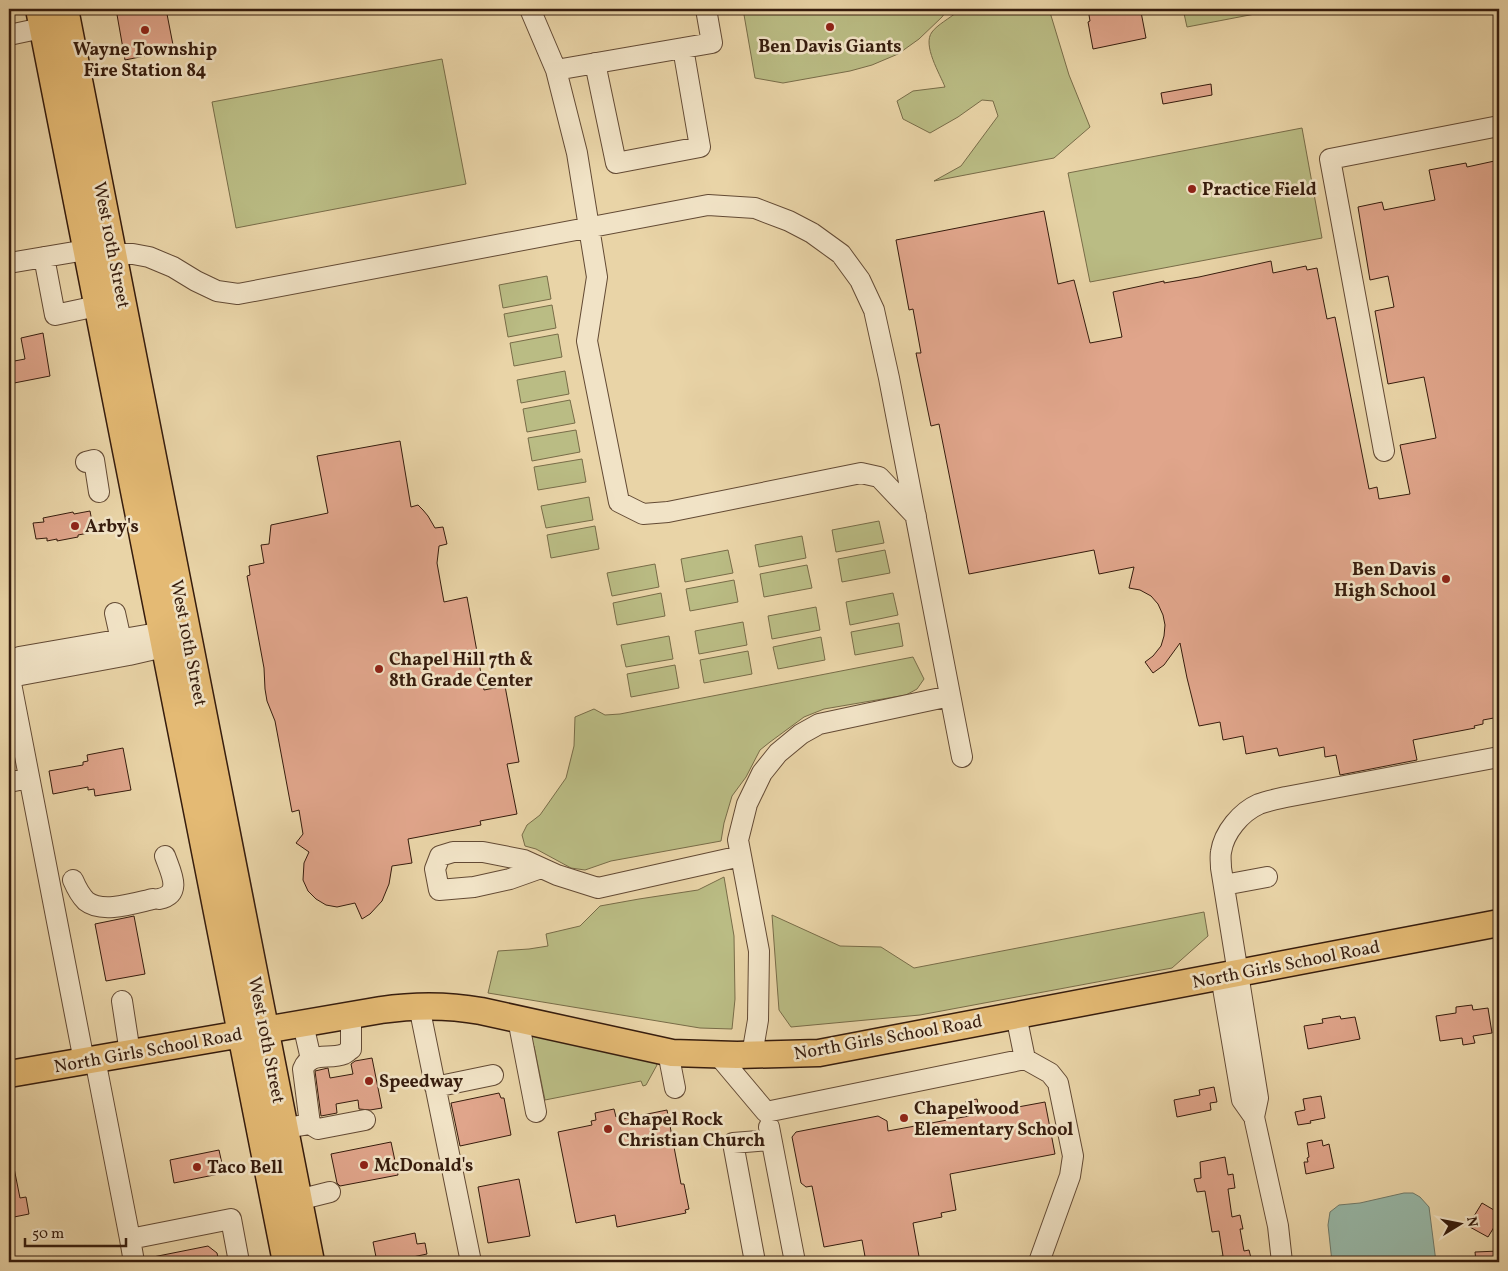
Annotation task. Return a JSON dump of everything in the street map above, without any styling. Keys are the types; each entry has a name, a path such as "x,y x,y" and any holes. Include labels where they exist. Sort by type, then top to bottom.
{"main road":[{"name":"West 10th Street","path":"67,16 113,254 176,640 253,1032 286,1262"},
{"name":"West 10th Street","path":"41,18 97,306 176,640"},
{"name":"North Girls School Road","path":"9,1074 351,1015 419,1006 462,1008 668,1052 718,1055 819,1053 1499,923"},
{"name":"West 10th Street","path":"253,1032 275,1083 298,1200 312,1251"}],"street":[{"path":"530,9 556,70 577,153 597,277 587,341 619,502 643,514 668,512 861,473 879,477 916,516"},
{"path":"556,70 712,43 706,9"},
{"name":"West 10th Street","path":"9,35 41,18 67,16"},
{"path":"595,63 616,163 700,147 683,48"},
{"path":"1384,451 1330,159 1499,126"},
{"path":"9,263 86,250 113,254 133,254 148,257 173,267 217,291 238,294 708,204 755,208 789,221 812,233 841,254 860,280 874,310 889,378 962,757"},
{"path":"44,257 56,315 97,306"},
{"path":"86,462 94,460 99,492"},
{"path":"115,613 120,640"},
{"path":"134,1262 29,778 9,672 19,657 152,634 176,640"},
{"path":"9,672 21,676 138,653 155,649 176,640"},
{"path":"752,1055 758,1020 759,951 738,840 747,804 762,773 778,752 801,734 820,724 950,696"},
{"path":"1282,1262 1278,1226 1254,1117 1258,1098 1230,974 1221,852 1224,842 1230,829 1238,820 1259,804 1286,797 1499,757"},
{"path":"9,782 29,778"},
{"path":"73,880 86,901 97,906 110,907 168,896 172,893 174,887 165,856"},
{"path":"541,868 598,888 741,856"},
{"path":"1224,885 1267,878"},
{"path":"122,1001 130,1053"},
{"path":"419,1006 471,1262"},
{"path":"310,1124 303,1069 305,1064 311,1059 343,1054 351,1049 351,1015"},
{"path":"1016,1015 1025,1059"},
{"path":"518,1019 536,1112"},
{"path":"302,1024 311,1059"},
{"path":"668,1052 675,1088"},
{"path":"718,1055 766,1112 795,1262"},
{"path":"766,1112 1025,1059 1050,1072 1058,1083 1072,1156 1070,1176 1039,1262"},
{"path":"435,1086 493,1075"},
{"path":"275,1083 304,1079"},
{"path":"284,1128 310,1124 318,1129 365,1120"},
{"path":"755,1262 733,1143 772,1140"},
{"path":"298,1200 330,1192"},
{"path":"130,1240 231,1219 240,1262"}],"green space":[{"name":"Ben Davis Giants","path":"743,9 948,9 919,39 898,54 872,65 850,71 783,83 755,78"},
{"path":"959,9 1049,9 1069,75 1090,127 1054,158 934,181 961,166 998,116 993,101 982,100 930,133 903,119 897,101 913,91 945,87 930,52 929,38 934,29"},
{"path":"1183,9 1281,9 1187,27"},
{"path":"442,59 466,184 236,228 212,102"},
{"name":"Practice Field","path":"1302,128 1322,238 1090,282 1068,173"},
{"path":"547,276 551,299 503,308 499,285"},
{"path":"552,305 556,328 508,337 504,314"},
{"path":"558,334 562,357 514,366 510,343"},
{"path":"565,371 569,394 521,403 517,380"},
{"path":"570,400 575,423 527,432 523,409"},
{"path":"576,430 580,452 532,461 528,438"},
{"path":"582,459 586,482 538,490 534,467"},
{"path":"589,497 593,520 546,528 541,506"},
{"path":"879,521 884,543 836,552 832,530"},
{"path":"595,526 599,549 551,558 547,535"},
{"path":"802,536 806,558 759,567 755,545"},
{"path":"728,550 733,573 685,582 681,559"},
{"path":"885,550 890,573 842,582 838,559"},
{"path":"655,564 659,587 612,596 607,573"},
{"path":"807,565 812,588 764,597 760,574"},
{"path":"734,580 738,602 690,611 686,589"},
{"path":"661,593 665,616 617,625 613,603"},
{"path":"893,593 898,615 850,625 846,602"},
{"path":"816,607 820,630 772,639 768,616"},
{"path":"743,622 747,645 699,654 695,631"},
{"path":"899,623 903,646 855,655 851,632"},
{"path":"669,636 673,659 626,667 621,645"},
{"path":"821,637 825,660 778,669 773,647"},
{"path":"748,651 752,674 704,683 700,660"},
{"path":"913,657 924,679 917,689 906,695 824,709 804,717 760,750 746,777 732,796 721,841 611,861 585,870 571,868 536,849 525,846 522,835 527,825 540,815 566,778 574,746 575,717 594,709 605,715 620,714"},
{"path":"675,665 679,688 631,697 627,674"},
{"path":"724,877 734,936 735,999 732,1029 700,1028 488,993 498,951 548,946 546,934 580,926 600,906 698,890"},
{"path":"1204,912 1208,936 1172,968 920,1015 791,1027 779,1010 772,915 840,946 881,947 914,968"},
{"path":"531,1033 653,1056 657,1065 646,1085 643,1086 641,1081 545,1100 534,1046 527,1047"}],"shaded area":[{"path":"1404,1193 1413,1193 1420,1197 1429,1207 1436,1262 1332,1262 1328,1225 1330,1212 1339,1205 1360,1203"}],"building":[{"name":"Wayne Township Fire Station 84","path":"116,9 166,9 174,50 125,60"},
{"path":"1088,9 1138,9 1138,12 1141,12 1146,38 1093,49 1088,22 1090,21"},
{"path":"1211,84 1212,95 1163,104 1161,93"},
{"path":"1499,160 1499,717 1483,720 1483,724 1474,726 1475,728 1413,740 1417,760 1340,775 1336,755 1325,757 1324,747 1279,756 1277,748 1246,754 1243,736 1223,740 1220,722 1199,726 1180,643 1164,665 1153,673 1145,662 1161,646 1165,625 1158,604 1151,596 1140,590 1129,588 1134,567 1099,574 1094,550 969,574 939,424 931,426 916,353 921,353 913,309 909,310 896,240 1044,211 1058,284 1074,280 1090,343 1122,337 1113,292 1164,281 1164,283 1199,277 1271,261 1273,273 1306,266 1307,270 1317,268 1327,319 1335,317 1369,489 1377,487 1379,499 1410,494 1400,445 1436,438 1424,377 1388,384 1375,311 1394,307 1388,276 1370,280 1358,207 1382,202 1384,210 1435,200 1429,170 1466,163 1467,167"},
{"path":"43,333 50,376 9,384 9,362 25,359 21,338"},
{"path":"400,441 411,507 418,505 428,516 435,528 443,527 447,544 439,546 437,563 444,602 467,597 484,690 505,686 519,762 507,764 517,814 480,821 481,825 408,839 412,863 392,866 389,884 382,901 370,914 362,919 355,903 337,907 326,905 308,891 303,880 304,863 309,852 296,843 303,834 299,810 292,812 275,721 267,701 264,668 247,576 250,575 249,566 264,563 261,545 269,544 271,525 328,513 317,456"},
{"path":"90,511 94,532 57,541 57,539 47,541 47,538 36,539 33,523 44,522 43,518 73,512 74,514"},
{"path":"123,748 131,790 95,796 94,789 88,790 88,787 53,794 49,771 83,765 83,762 88,761 87,755"},
{"path":"134,916 145,974 106,981 95,924"},
{"path":"1472,1005 1473,1010 1488,1008 1492,1033 1473,1036 1475,1043 1463,1045 1462,1038 1440,1041 1436,1016 1456,1013 1456,1007"},
{"path":"1340,1016 1341,1019 1355,1017 1360,1039 1308,1049 1304,1026 1323,1023 1322,1019"},
{"path":"372,1058 382,1108 359,1109 358,1100 336,1104 337,1113 321,1116 315,1071 328,1068 330,1078 353,1074 351,1064 355,1061"},
{"path":"1214,1087 1217,1102 1210,1103 1211,1110 1177,1117 1174,1100 1200,1095 1199,1090"},
{"path":"499,1093 501,1098 504,1098 511,1135 460,1146 451,1103"},
{"path":"1321,1096 1325,1118 1298,1125 1295,1112 1305,1110 1303,1099"},
{"path":"977,1099 980,1114 1045,1102 1055,1154 950,1174 956,1210 941,1213 942,1217 913,1223 920,1262 866,1262 862,1240 824,1247 812,1186 806,1187 801,1183 792,1137 796,1132 878,1116 887,1121 888,1131 969,1116 966,1101"},
{"path":"614,1109 616,1117 622,1115 623,1119 667,1110 681,1184 684,1184 689,1209 685,1210 686,1213 617,1227 615,1215 576,1223 558,1132 592,1125 591,1121 596,1120 595,1113"},
{"path":"1322,1140 1323,1146 1329,1144 1334,1168 1306,1174 1304,1162 1308,1162 1307,1158 1309,1157 1307,1143"},
{"name":"McDonald's","path":"391,1142 398,1175 340,1186 337,1183 331,1154"},
{"name":"Taco Bell","path":"219,1150 224,1173 174,1183 170,1160"},
{"path":"1225,1157 1228,1175 1233,1174 1235,1188 1228,1189 1232,1217 1240,1215 1243,1229 1240,1229 1244,1251 1249,1250 1252,1262 1215,1262 1215,1257 1223,1256 1219,1231 1212,1232 1205,1191 1197,1192 1194,1179 1201,1178 1200,1162"},
{"path":"14,1168 20,1198 26,1197 29,1214 9,1218 9,1169"},
{"path":"519,1179 530,1236 488,1243 478,1187"},
{"path":"1482,1203 1499,1213 1499,1219 1488,1237 1468,1226"},
{"path":"415,1233 417,1244 425,1243 427,1254 389,1262 377,1262 373,1242"},
{"path":"208,1246 217,1253 219,1262 154,1262 153,1257"},
{"path":"1499,1251 1499,1262 1476,1262 1475,1252"}],"place":[{"name":"Ben Davis Giants","path":"830,27"},
{"name":"Wayne Township Fire Station 84","path":"145,30"},
{"name":"Practice Field","path":"1192,189"},
{"name":"Arby's","path":"75,526"},
{"name":"Ben Davis High School","path":"1446,579"},
{"name":"Chapel Hill 7th & 8th Grade Center","path":"379,669"},
{"name":"Speedway","path":"369,1081"},
{"name":"Chapelwood Elementary School","path":"904,1118"},
{"name":"Chapel Rock Christian Church","path":"608,1129"},
{"name":"McDonald's","path":"364,1165"},
{"name":"Taco Bell","path":"197,1167"}]}
